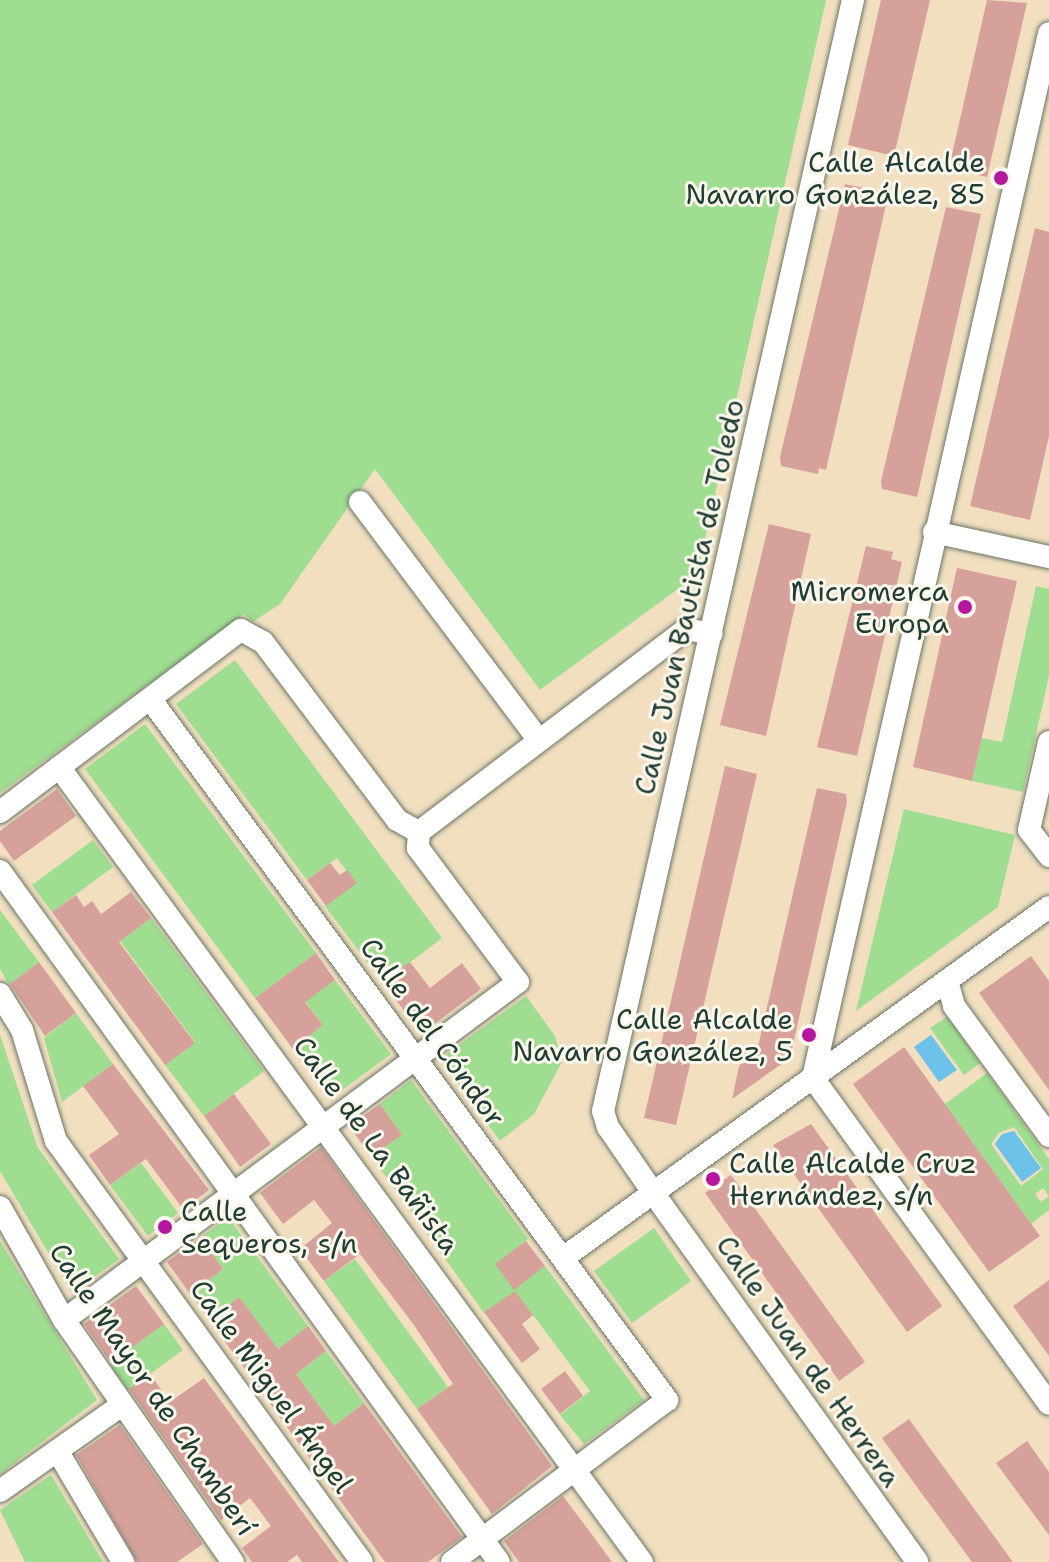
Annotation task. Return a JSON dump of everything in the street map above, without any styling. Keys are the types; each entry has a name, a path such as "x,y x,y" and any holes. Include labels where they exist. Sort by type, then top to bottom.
{"street":[{"name":"Calle Juan Bautista de Toledo","path":"654,1194 608,1127 603,1111 853,0"},
{"path":"1049,33 813,1078 1049,1404"},
{"path":"360,502 539,740"},
{"path":"934,532 1049,557"},
{"path":"64,1320 143,1258 518,982 418,848 419,832 686,629 712,634"},
{"path":"0,812 241,630 263,642 397,820 419,832"},
{"name":"Calle del Cóndor","path":"151,700 667,1400 575,1467"},
{"path":"1049,742 1029,830 1049,856"},
{"name":"Calle de La Bañista","path":"59,767 325,1124 642,1562"},
{"path":"0,871 499,1562"},
{"path":"563,1258 1049,907"},
{"path":"947,981 954,1006 1049,1136"},
{"name":"Calle Miguel Ángel","path":"0,994 22,1030 56,1141 362,1562"},
{"name":"Calle Juan de Herrera","path":"654,1194 917,1562"},
{"name":"Calle Mayor de Chamberí","path":"0,1207 64,1320 233,1562"},
{"path":"0,1491 122,1405"},
{"path":"58,1452 123,1562"},
{"path":"452,1562 575,1467"}],"green space":[{"path":"0,0 826,0 697,575 540,690 375,469 280,604 253,622 244,614 0,793"},
{"path":"1036,586 1049,589 1049,676 1023,792 972,781 981,738 1002,742"},
{"path":"235,660 442,938 383,983 325,906 356,883 337,858 307,880 176,704"},
{"path":"145,724 316,953 255,998 85,769"},
{"path":"904,809 1015,835 998,907 856,1011"},
{"path":"93,840 113,867 52,912 32,885"},
{"path":"0,910 39,962 9,985 0,969"},
{"path":"151,918 264,1071 204,1116 165,1065 195,1042 120,941"},
{"path":"335,980 391,1054 330,1099 293,1049 323,1025 305,1001"},
{"path":"526,996 555,1036 562,1062 534,1114 500,1141 440,1059"},
{"path":"76,1013 113,1064 62,1102 44,1038"},
{"path":"947,1017 980,1063 964,1075 930,1028"},
{"path":"0,1035 38,1148 119,1259 72,1293 0,1171"},
{"path":"987,1073 1049,1159 1049,1196 1049,1210 1031,1224 945,1104","holes":["1014,1127 1043,1169 1021,1186 991,1144 999,1133","1043,1188 1049,1196 1041,1202 1035,1194"]},
{"path":"411,1080 528,1239 496,1264 514,1289 545,1266 644,1400 584,1444 560,1415 590,1391 515,1291 484,1313 371,1156 402,1135 380,1104"},
{"path":"141,1163 178,1213 148,1236 110,1185"},
{"path":"228,1217 308,1326 278,1349 239,1298 210,1321 190,1294 223,1269 200,1238"},
{"path":"654,1228 691,1281 632,1323 594,1271"},
{"path":"0,1241 97,1400 0,1474"},
{"path":"355,1259 448,1387 417,1409 324,1281"},
{"path":"164,1324 183,1350 128,1390 110,1364"},
{"path":"326,1351 364,1403 334,1426 296,1374"},
{"path":"51,1475 103,1562 25,1562 0,1510"}],"water":[{"path":"931,1035 957,1070 939,1082 914,1047"},
{"path":"1014,1131 1041,1168 1022,1182 995,1144 1002,1134"}],"building":[{"path":"881,0 930,0 894,156 848,145"},
{"path":"987,0 1027,3 987,177 949,168"},
{"path":"845,184 882,192 880,198 887,200 826,470 819,468 818,474 781,466 780,457"},
{"path":"946,207 981,214 917,497 882,489 881,481"},
{"path":"1035,228 1049,232 1049,436 1030,520 970,506"},
{"path":"769,524 811,534 766,736 720,725"},
{"path":"866,546 893,552 891,559 902,562 857,756 817,747"},
{"path":"957,568 1017,581 972,781 913,767"},
{"path":"725,766 757,774 676,1125 644,1118"},
{"path":"817,788 846,794 847,802 790,1058 732,1099 743,1048 757,1051"},
{"path":"57,789 76,816 14,861 0,841 0,831"},
{"path":"330,863 340,875 347,870 357,883 326,906 307,880"},
{"path":"131,892 151,918 119,942 195,1043 165,1065 52,912 76,895 84,907 92,901 101,914"},
{"path":"316,953 335,980 305,1002 323,1025 293,1049 255,998"},
{"path":"1031,956 1049,981 1049,1090 979,993"},
{"path":"39,962 76,1013 45,1036 10,984"},
{"path":"410,962 430,988 462,963 481,989 421,1034 383,982"},
{"path":"904,1047 1040,1236 989,1272 853,1084"},
{"path":"113,1064 209,1190 183,1209 146,1159 110,1185 89,1155 119,1134 83,1086"},
{"path":"234,1094 271,1144 240,1167 204,1116"},
{"path":"380,1104 402,1135 376,1153 370,1144 365,1148 349,1126"},
{"path":"811,1124 942,1306 907,1332 773,1145"},
{"path":"321,1147 552,1466 492,1514 417,1409 453,1384 414,1325 360,1254 324,1281 300,1249 332,1223 314,1200 283,1224 260,1193"},
{"path":"731,1175 865,1362 839,1381 705,1193"},
{"path":"200,1238 223,1269 190,1294 167,1262"},
{"path":"526,1241 545,1266 514,1290 495,1264"},
{"path":"1049,1280 1049,1356 1013,1306"},
{"path":"136,1286 164,1324 111,1363 84,1324"},
{"path":"515,1291 533,1315 522,1324 540,1349 522,1363 484,1312"},
{"path":"239,1297 278,1349 308,1326 326,1351 296,1374 334,1426 364,1403 462,1537 428,1562 385,1562 210,1321"},
{"path":"565,1371 583,1396 560,1414 541,1389"},
{"path":"150,1374 170,1402 204,1378 339,1562 302,1562 297,1555 287,1562 252,1562 242,1548 271,1526 250,1498 221,1520 129,1389"},
{"path":"909,1419 1013,1562 972,1562 906,1472 882,1438"},
{"path":"120,1425 203,1544 177,1562 137,1562 76,1455"},
{"path":"1027,1441 1049,1472 1049,1535 996,1463"},
{"path":"563,1496 612,1562 519,1562 504,1541"}],"place":[{"name":"Calle Alcalde Navarro González, 85","path":"1001,178"},
{"name":"Micromerca Europa","path":"965,607"},
{"name":"Calle Alcalde Navarro González, 5","path":"809,1035"},
{"name":"Calle Alcalde Cruz Hernández, s/n","path":"713,1179"},
{"name":"Calle Sequeros, s/n","path":"165,1227"}]}
